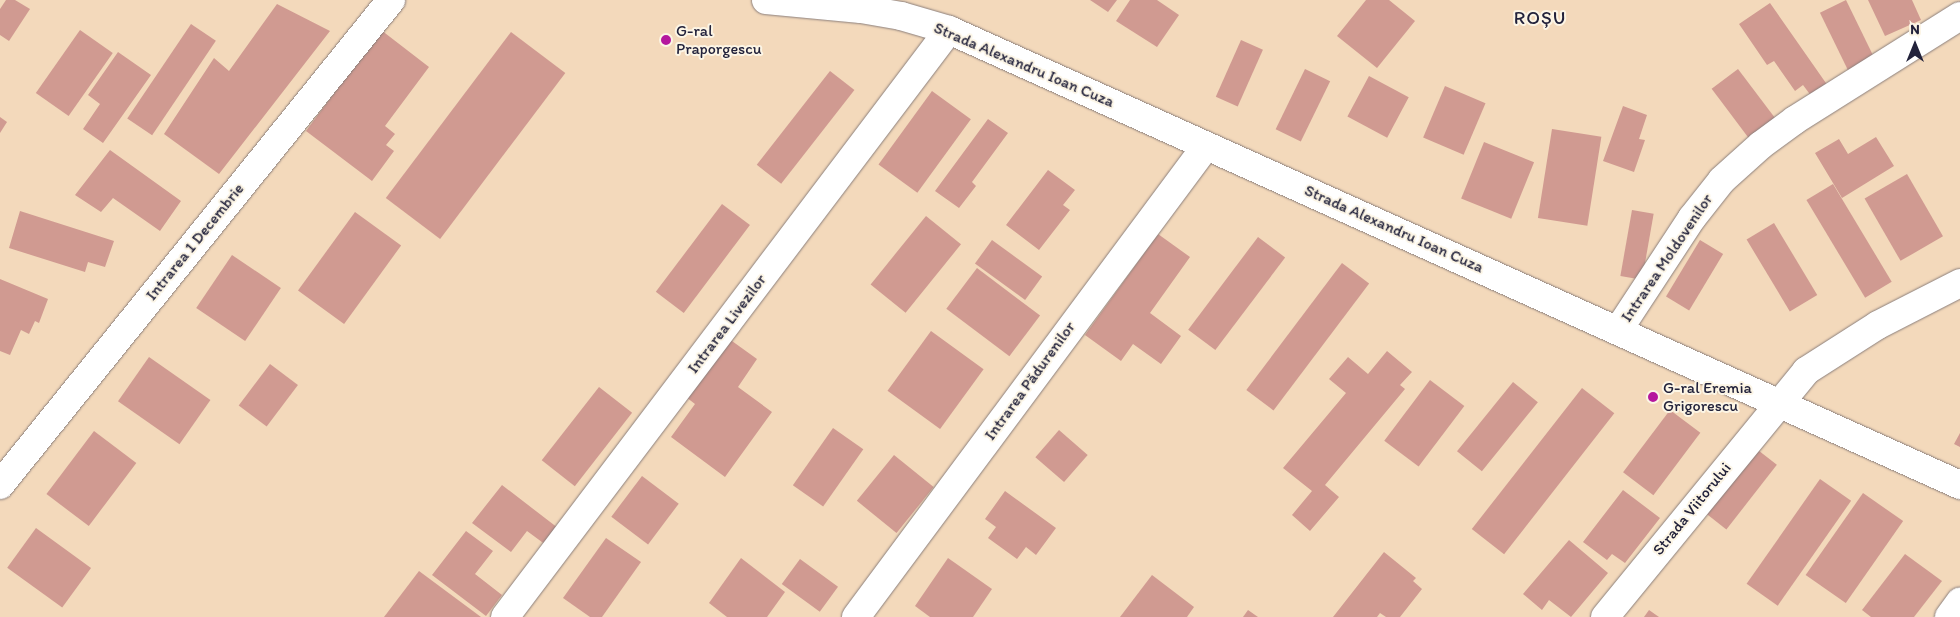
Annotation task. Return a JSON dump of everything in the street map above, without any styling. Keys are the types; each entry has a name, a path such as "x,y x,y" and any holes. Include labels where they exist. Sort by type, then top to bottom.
{"street":[{"name":"Intrarea 1 Decembrie","path":"0,484 391,0"},
{"name":"Strada Alexandru Ioan Cuza","path":"766,0 822,2 901,16 949,30 1619,329 1960,485"},
{"name":"Intrarea Moldovenilor","path":"1619,329 1692,218 1728,174 1795,120 1960,16"},
{"name":"Intrarea Livezilor","path":"505,617 949,30"},
{"name":"Intrarea Pădurenilor","path":"856,617 1206,146"},
{"name":"Strada Viitorului","path":"1605,617 1806,371 1837,349 1960,283"},
{"path":"1949,617 1960,602"}],"building":[{"path":"6,0 15,0 30,9 9,41 0,35 0,9"},
{"path":"1090,0 1117,0 1108,12"},
{"path":"1130,0 1157,0 1179,15 1157,47 1116,21"},
{"path":"1366,0 1389,0 1415,21 1377,68 1337,36"},
{"path":"1846,0 1875,59 1849,72 1820,13"},
{"path":"1868,0 1912,0 1921,20 1885,36"},
{"path":"1770,3 1828,86 1812,97 1803,85 1795,91 1774,61 1767,65 1739,24"},
{"path":"277,4 330,31 219,174 164,134 214,58 229,71"},
{"path":"191,24 216,41 152,135 127,119"},
{"path":"80,30 113,53 69,116 36,93"},
{"path":"381,30 429,67 385,126 395,134 386,145 394,151 372,181 306,131"},
{"path":"511,32 565,73 440,239 386,198"},
{"path":"1241,40 1263,50 1238,106 1216,97"},
{"path":"118,52 151,75 103,143 83,129 100,104 88,95"},
{"path":"1305,69 1330,81 1301,141 1276,129"},
{"path":"1738,69 1777,120 1750,140 1712,89"},
{"path":"830,71 854,90 781,184 757,165"},
{"path":"1369,76 1409,97 1387,138 1347,117"},
{"path":"1445,86 1486,103 1464,155 1423,138"},
{"path":"932,91 971,119 917,193 879,165"},
{"path":"1623,106 1647,115 1639,139 1645,140 1634,172 1603,161"},
{"path":"0,117 7,122 0,133"},
{"path":"988,119 1008,133 972,182 976,186 959,208 935,191"},
{"path":"1552,129 1601,137 1587,226 1538,218"},
{"path":"1876,137 1894,166 1842,198 1815,153 1839,139 1848,154"},
{"path":"1484,142 1534,162 1511,219 1461,199"},
{"path":"110,150 181,201 160,231 113,198 101,212 75,195"},
{"path":"1048,170 1075,190 1063,205 1070,210 1039,250 1006,225"},
{"path":"1907,174 1943,236 1901,261 1865,198"},
{"path":"1833,184 1892,282 1865,298 1806,200"},
{"path":"722,204 750,225 684,313 656,292"},
{"path":"1632,210 1654,214 1642,280 1620,276"},
{"path":"20,211 114,241 105,267 88,262 85,272 9,248"},
{"path":"355,212 401,246 344,324 298,290"},
{"path":"926,216 961,244 906,313 871,284"},
{"path":"1774,223 1817,295 1790,311 1747,239"},
{"path":"1158,234 1190,257 1150,313 1181,336 1161,364 1133,344 1121,361 1085,335"},
{"path":"1258,237 1285,257 1215,350 1188,330"},
{"path":"992,240 1042,276 1025,300 975,263"},
{"path":"1700,240 1723,254 1689,310 1666,297"},
{"path":"232,255 281,288 245,341 196,308"},
{"path":"1342,263 1369,283 1273,410 1246,390"},
{"path":"977,268 1040,316 1009,356 946,309"},
{"path":"0,279 48,299 39,323 35,321 29,334 21,330 10,355 0,351"},
{"path":"931,331 984,369 940,429 888,391"},
{"path":"725,336 757,359 738,387 772,412 725,477 671,437 695,404 682,394"},
{"path":"1387,351 1412,372 1400,385 1405,389 1325,485 1339,497 1310,531 1292,515 1312,491 1283,468 1346,393 1329,379 1348,357 1368,374"},
{"path":"149,357 210,400 179,444 118,401"},
{"path":"270,364 298,385 267,427 239,406"},
{"path":"1430,380 1464,406 1419,467 1384,441"},
{"path":"1513,382 1538,402 1482,471 1457,451"},
{"path":"599,387 632,413 575,486 542,460"},
{"path":"1582,388 1614,413 1504,554 1472,529"},
{"path":"1670,410 1700,433 1653,495 1623,472"},
{"path":"833,428 863,449 823,507 793,485"},
{"path":"1059,430 1088,455 1064,482 1035,457"},
{"path":"94,431 136,463 89,526 46,494"},
{"path":"1960,433 1960,447 1954,444"},
{"path":"1754,447 1777,465 1726,529 1704,512"},
{"path":"894,455 934,487 897,533 857,501"},
{"path":"642,476 679,504 648,544 611,517"},
{"path":"1820,479 1851,501 1778,606 1747,584"},
{"path":"502,485 558,528 546,545 527,531 511,552 472,523"},
{"path":"1623,490 1660,518 1625,563 1612,554 1607,560 1583,542"},
{"path":"1005,491 1056,528 1036,555 1026,547 1017,559 988,538 996,527 985,519"},
{"path":"1863,493 1903,521 1846,603 1806,575"},
{"path":"36,528 91,568 62,608 7,568"},
{"path":"466,531 493,551 475,574 502,595 486,616 432,575"},
{"path":"606,538 641,562 602,617 590,617 563,598"},
{"path":"1569,540 1608,573 1571,617 1549,600 1542,610 1523,594"},
{"path":"1384,552 1416,578 1413,581 1422,589 1400,617 1386,617 1380,613 1377,617 1333,617"},
{"path":"1905,554 1942,581 1914,617 1871,617 1862,610"},
{"path":"741,558 785,592 767,617 727,617 709,603"},
{"path":"948,558 992,589 973,617 930,617 915,606"},
{"path":"800,559 838,587 820,612 782,584"},
{"path":"419,571 481,617 384,617"},
{"path":"1152,575 1194,607 1187,617 1120,617"},
{"path":"1248,610 1258,617 1243,617"},
{"path":"1649,610 1659,617 1644,617"}],"place":[{"name":"G-ral Praporgescu","path":"666,40"},
{"name":"G-ral Eremia Grigorescu","path":"1653,397"}],"district":[{"name":"ROȘU","path":"1540,18"}]}
